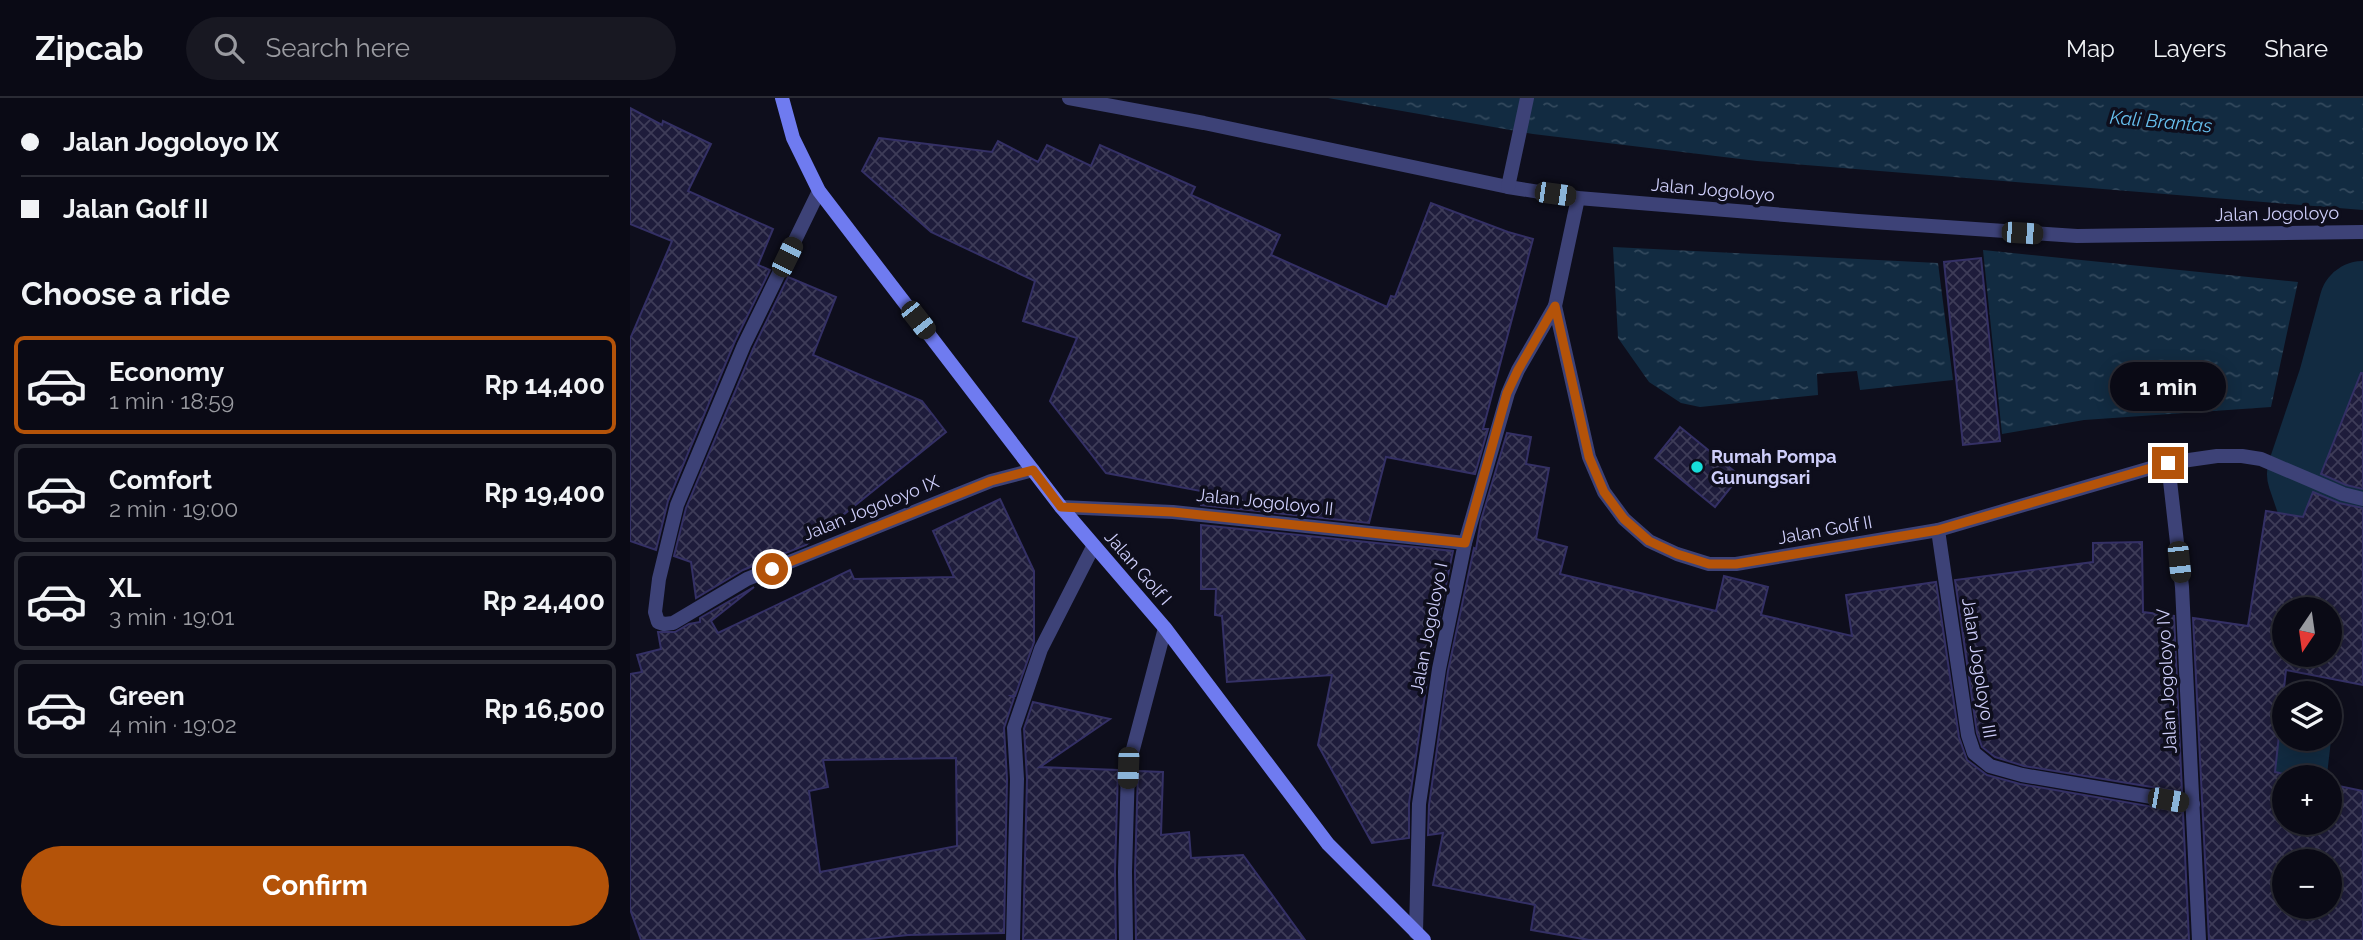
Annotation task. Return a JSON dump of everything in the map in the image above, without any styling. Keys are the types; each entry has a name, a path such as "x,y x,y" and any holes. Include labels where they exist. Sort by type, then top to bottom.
{"main road":[{"name":"Jalan Golf I","path":"782,98 793,138 819,191 1061,507 1165,628 1328,844 1420,936"}],"street":[{"name":"Jalan Jogoloyo","path":"1069,98 1204,123 1508,187 1578,198 1858,222 2077,236 2361,232"},
{"path":"1508,187 1527,98"},
{"name":"Jalan Jogoloyo IX","path":"819,191 744,345 677,505 659,579 655,618 661,624 673,623 747,579 991,481 1033,470"},
{"name":"Jalan Golf II","path":"1578,198 1555,306 1589,457 1604,492 1624,519 1649,541 1677,554 1709,564 1736,564 1938,530 2168,463 2217,456 2261,459 2343,494 2363,499"},
{"name":"Jalan Jogoloyo I","path":"1420,936 1419,804 1439,669 1465,543 1507,393 1555,306"},
{"name":"Jalan Jogoloyo IV","path":"2168,463 2182,587 2199,940"},
{"name":"Jalan Jogoloyo II","path":"1061,507 1173,512 1465,543"},
{"name":"Jalan Jogoloyo III","path":"1938,530 1968,735 1979,760 2022,775 2193,804"},
{"path":"1013,940 1017,779 1014,728 1041,649 1093,547"},
{"path":"1126,940 1128,768 1165,628"}],"water":[{"path":"1328,98 2363,98 2363,210 1757,161 1533,134"},
{"path":"1613,247 1938,263 1953,380 1860,390 1857,371 1817,374 1818,395 1700,407 1681,403 1649,382 1618,338"},
{"path":"1983,250 2298,282 2271,407 2084,420 2002,434"}],"building":[{"path":"630,108 662,125 663,121 711,144 688,191 773,229 758,265 770,270 735,341 668,501 656,550 630,541 630,339 672,241 630,224"},
{"path":"879,138 992,152 998,141 1038,162 1047,145 1091,166 1100,145 1195,187 1191,195 1280,235 1271,255 1387,307 1391,296 1395,297 1431,203 1533,239 1483,429 1488,429 1475,474 1386,457 1369,523 1201,505 1201,491 1106,473 1050,401 1077,338 1023,321 1035,281 931,232 862,171"},
{"path":"1981,258 2000,441 1963,445 1944,262"},
{"path":"788,277 836,297 813,355 922,401 946,432 806,545 743,570 696,598 691,562 674,556 686,508 753,349"},
{"path":"2363,373 2363,489 2321,474"},
{"name":"Rumah Pompa Gunungsari","path":"1680,427 1740,476 1715,507 1655,458"},
{"path":"1507,433 1531,437 1526,464 1549,468 1536,539 1567,547 1560,574 1716,611 1724,576 1768,587 1761,615 1852,636 1846,595 1936,582 1959,737 1967,760 1987,775 2020,784 2183,812 2189,940 1589,940 1531,930 1535,905 1433,885 1443,833 1428,835 1429,805 1448,671 1474,548 1476,549 1481,520"},
{"path":"2313,492 2339,503 2363,508 2363,685 2286,670 2285,681 2272,681 2272,751 2277,751 2276,765 2272,765 2272,835 2342,835 2342,787 2363,791 2363,940 2209,940 2193,618 2248,626 2266,511 2303,517"},
{"path":"1000,499 1034,571 1034,642 1015,696 1011,696 1014,698 1004,728 1007,779 1004,933 908,935 860,940 641,940 630,909 630,674 642,672 637,655 661,649 658,632 675,632 689,624 700,622 700,618 754,587 711,621 718,633 850,570 854,579 954,577 933,531","holes":["956,758 957,846 820,872 809,791 828,787 823,760"]},
{"path":"1201,525 1453,551 1429,668 1409,803 1409,838 1372,843 1318,745 1332,675 1227,682 1222,616 1215,615 1216,589 1201,589"},
{"path":"2142,542 2143,612 2174,616 2182,792 2024,766 1995,757 1982,747 1977,733 1955,580 2093,562 2093,543"},
{"path":"1033,702 1110,719 1040,767 1118,770 1116,940 1023,940 1027,779 1024,729"},
{"path":"1138,771 1163,772 1161,835 1189,832 1191,858 1243,855 1305,940 1136,940"}],"waterway":[{"name":"Kali Brantas","path":"2311,597 2327,521 2311,474 2342,382 2363,305"},
{"name":"Kali Brantas","path":"2276,849 2285,751"}],"place":[{"name":"Rumah Pompa Gunungsari","path":"1697,467"}],"route":[{"path":"772,569 991,481 1033,470 1061,507 1173,512 1465,543 1507,393 1555,306 1589,457 1604,492 1624,519 1649,541 1677,554 1709,564 1736,564 1938,530 2168,463"}]}
